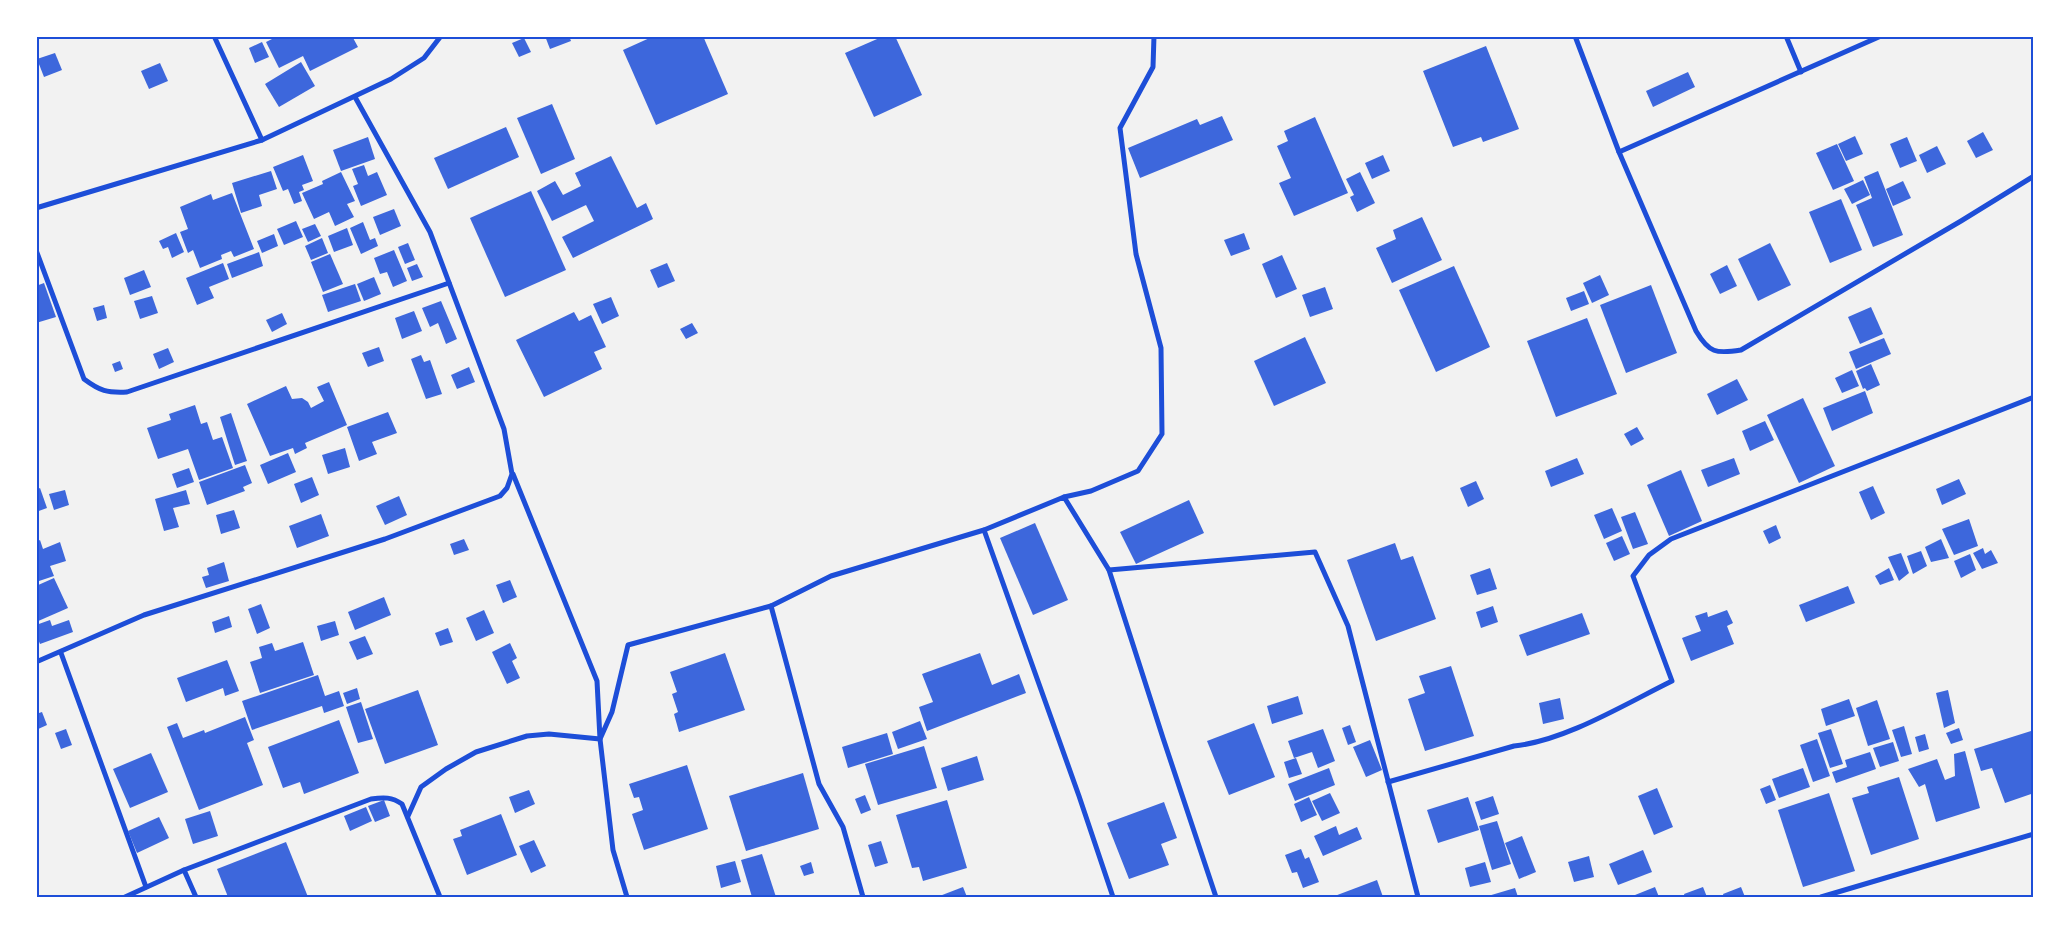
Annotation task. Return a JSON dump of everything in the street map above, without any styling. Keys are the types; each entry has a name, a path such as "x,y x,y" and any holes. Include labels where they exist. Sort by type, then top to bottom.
{"street":[{"path":"214,36 262,140"},
{"path":"36,208 262,140 391,79 424,58 441,36"},
{"path":"600,739 612,712 628,644 771,606 831,576 984,530 1064,497 1091,491 1138,471 1162,434 1161,348 1136,254 1120,128 1153,67 1154,36"},
{"path":"1575,36 1619,152 1696,331 1710,349 1724,353 1741,350 2034,176"},
{"path":"1786,36 1801,72"},
{"path":"1619,152 1881,36"},
{"path":"355,97 430,232 504,429 512,474 597,681 600,739 613,850 627,897"},
{"path":"36,250 84,379 98,389 111,393 127,392 450,283"},
{"path":"1388,782 1514,746 1532,744 1561,735 1672,681 1633,576 1649,555 1671,540 2034,396"},
{"path":"36,662 60,653 144,614 385,539 500,496 507,488 512,474"},
{"path":"1064,497 1109,570 1216,897"},
{"path":"984,530 1079,796 1112,897"},
{"path":"1109,570 1315,552 1348,626 1418,897"},
{"path":"771,606 819,784 843,828 863,897"},
{"path":"60,653 146,887"},
{"path":"408,816 421,787 446,769 476,752 527,736 549,734 600,739"},
{"path":"125,897 184,870 371,799 394,798 402,804 408,816 440,897"},
{"path":"1821,897 2034,834"},
{"path":"184,870 196,897"}],"building":[{"path":"278,36 352,36 358,47 310,71 303,56 279,68 266,42"},
{"path":"545,36 569,36 571,41 550,49"},
{"path":"654,36 703,36 728,94 656,125 623,50"},
{"path":"884,36 895,36 922,95 874,117 845,53"},
{"path":"524,38 531,52 519,57 512,43"},
{"path":"262,42 269,57 255,63 249,48"},
{"path":"1486,46 1519,129 1483,142 1481,137 1453,147 1423,71"},
{"path":"55,53 62,70 44,77 37,59"},
{"path":"301,62 315,86 279,107 265,84"},
{"path":"160,63 168,81 149,89 141,71"},
{"path":"1688,72 1695,87 1653,107 1646,91"},
{"path":"552,104 575,159 541,174 517,118"},
{"path":"1222,116 1233,140 1140,178 1128,148 1197,119 1200,125"},
{"path":"1315,117 1348,193 1294,216 1279,183 1291,178 1277,146 1288,141 1284,131"},
{"path":"506,127 519,157 448,189 434,158"},
{"path":"1983,132 1993,150 1976,158 1967,141"},
{"path":"1855,136 1863,154 1846,161 1838,144"},
{"path":"368,137 375,159 341,171 333,150"},
{"path":"1907,137 1917,161 1900,168 1890,144"},
{"path":"1837,144 1854,181 1833,190 1816,153"},
{"path":"1937,146 1946,164 1927,173 1919,155"},
{"path":"303,155 313,181 302,185 304,190 299,192 302,201 294,204 288,189 283,191 273,167"},
{"path":"1383,155 1390,171 1372,179 1365,163"},
{"path":"611,156 637,208 646,203 653,219 573,258 562,237 594,221 586,205 552,221 537,191 555,181 563,195 581,186 575,173"},
{"path":"364,165 368,176 377,172 387,195 361,206 353,186 358,184 352,169"},
{"path":"271,171 277,189 259,195 262,206 241,213 232,183"},
{"path":"1878,171 1903,235 1873,247 1856,205 1872,198 1864,177"},
{"path":"341,172 355,201 347,204 354,217 335,226 329,212 314,219 302,193 323,184 322,181"},
{"path":"1360,172 1375,203 1357,212 1350,197 1354,195 1346,179"},
{"path":"1863,180 1870,195 1852,204 1844,189"},
{"path":"1903,181 1911,198 1893,206 1886,189"},
{"path":"531,191 566,270 505,297 470,218"},
{"path":"232,193 254,249 234,257 231,251 221,255 222,259 200,268 193,250 188,253 180,232 188,229 180,207 211,194 213,200"},
{"path":"1841,199 1862,250 1830,263 1809,212"},
{"path":"394,209 401,226 380,235 373,217"},
{"path":"1422,217 1442,260 1392,283 1376,248 1396,239 1393,230"},
{"path":"296,221 303,237 284,245 277,229"},
{"path":"363,222 370,240 375,238 378,246 361,254 350,228"},
{"path":"315,224 321,236 308,242 302,229"},
{"path":"347,228 353,245 334,252 328,236"},
{"path":"176,233 184,252 172,258 168,247 163,249 159,241"},
{"path":"1244,233 1250,249 1231,256 1224,240"},
{"path":"274,234 278,246 262,253 257,241"},
{"path":"322,238 328,253 311,260 305,246"},
{"path":"408,243 415,260 405,264 398,247"},
{"path":"1770,243 1791,285 1758,301 1738,259"},
{"path":"394,250 407,281 393,287 387,272 380,274 374,258"},
{"path":"259,252 263,266 232,278 227,264"},
{"path":"330,254 343,284 323,292 311,262"},
{"path":"1282,255 1297,289 1276,298 1262,264"},
{"path":"223,263 229,279 209,287 214,298 197,305 186,278"},
{"path":"667,263 675,281 658,288 650,270"},
{"path":"417,264 423,277 412,281 407,268"},
{"path":"1727,265 1737,286 1720,294 1710,274"},
{"path":"1454,266 1490,347 1436,372 1399,290"},
{"path":"144,270 151,287 130,295 124,278"},
{"path":"1600,275 1609,295 1592,303 1583,283"},
{"path":"374,277 381,294 364,301 357,284"},
{"path":"44,283 56,317 36,323 36,286"},
{"path":"355,284 361,301 328,312 322,295"},
{"path":"1651,285 1677,353 1626,373 1600,305"},
{"path":"1325,287 1333,309 1310,317 1302,295"},
{"path":"1584,291 1589,304 1571,311 1566,298"},
{"path":"152,296 158,313 140,319 134,301"},
{"path":"611,297 619,316 602,324 593,304"},
{"path":"441,301 457,339 446,344 438,323 430,327 422,308"},
{"path":"104,305 107,318 97,321 93,308"},
{"path":"1871,307 1883,334 1860,344 1848,317"},
{"path":"414,311 422,331 402,339 395,318"},
{"path":"574,312 579,321 591,315 606,347 594,352 602,369 544,397 516,340"},
{"path":"282,313 287,324 272,332 266,320"},
{"path":"1587,318 1617,394 1556,417 1527,341"},
{"path":"692,323 698,333 686,339 680,329"},
{"path":"1305,337 1326,383 1274,406 1254,361"},
{"path":"1884,338 1891,354 1856,369 1849,352"},
{"path":"379,347 384,361 368,367 362,353"},
{"path":"168,348 174,362 159,369 153,354"},
{"path":"421,355 424,362 430,360 442,394 426,399 411,359"},
{"path":"120,361 123,369 115,372 112,364"},
{"path":"1871,364 1880,385 1867,391 1865,388 1863,389 1856,371"},
{"path":"469,367 475,382 457,389 451,375"},
{"path":"1852,370 1859,386 1842,393 1835,378"},
{"path":"1737,379 1748,400 1717,415 1707,394"},
{"path":"329,382 347,425 305,443 307,448 295,454 293,448 270,456 247,404 286,386 292,399 302,398 308,402 311,408 324,401 317,387"},
{"path":"1865,391 1873,413 1832,431 1823,408"},
{"path":"1803,398 1835,466 1799,483 1767,415"},
{"path":"195,405 201,424 207,422 213,440 222,437 233,468 199,480 188,449 158,459 147,428 171,420 169,414"},
{"path":"388,412 397,433 372,442 377,454 359,461 347,427"},
{"path":"231,413 247,461 235,465 220,417"},
{"path":"1765,421 1774,440 1750,451 1742,431"},
{"path":"1637,427 1644,439 1631,446 1624,434"},
{"path":"345,448 350,467 328,474 322,455"},
{"path":"288,453 296,472 268,484 260,465"},
{"path":"1577,458 1584,474 1551,487 1545,471"},
{"path":"1734,458 1740,474 1708,487 1701,470"},
{"path":"245,465 252,483 243,487 245,491 207,505 199,482"},
{"path":"189,468 194,482 177,488 172,474"},
{"path":"1681,470 1702,521 1669,536 1647,485"},
{"path":"312,477 319,495 301,503 294,484"},
{"path":"1959,479 1966,494 1942,505 1936,489"},
{"path":"1476,481 1484,499 1468,507 1460,488"},
{"path":"1873,486 1885,513 1871,520 1859,492"},
{"path":"40,488 47,508 36,512 36,490"},
{"path":"65,490 69,505 54,510 49,494"},
{"path":"186,490 190,504 173,508 179,527 164,531 155,499"},
{"path":"399,496 407,515 385,525 376,506"},
{"path":"1189,500 1204,533 1136,564 1120,532"},
{"path":"1612,508 1622,531 1604,539 1594,515"},
{"path":"234,510 240,528 221,534 216,515"},
{"path":"1635,512 1648,544 1633,549 1621,517"},
{"path":"321,514 329,536 297,548 289,526"},
{"path":"1969,519 1978,546 1954,555 1942,529"},
{"path":"1035,523 1068,600 1033,615 1000,538"},
{"path":"1776,525 1781,538 1769,544 1763,531"},
{"path":"1622,536 1630,554 1614,561 1606,543"},
{"path":"464,539 469,550 454,555 450,544"},
{"path":"1941,539 1949,558 1931,562 1925,547"},
{"path":"40,540 43,549 60,542 66,561 50,566 54,576 36,582 36,542"},
{"path":"1395,543 1401,560 1413,556 1436,619 1376,641 1347,560"},
{"path":"1983,548 1985,554 1991,550 1998,563 1982,569 1973,553"},
{"path":"1921,551 1927,566 1913,574 1907,556"},
{"path":"1901,553 1909,573 1899,581 1888,557"},
{"path":"1970,554 1976,570 1961,578 1954,561"},
{"path":"224,562 229,581 206,588 202,577 209,575 207,568"},
{"path":"1490,568 1497,589 1477,595 1470,575"},
{"path":"1889,568 1894,580 1880,585 1875,576"},
{"path":"54,578 68,608 36,622 36,586"},
{"path":"510,580 517,597 503,603 496,585"},
{"path":"1848,586 1855,603 1806,622 1799,605"},
{"path":"384,597 391,615 355,630 348,612"},
{"path":"261,604 270,628 257,634 248,609"},
{"path":"1493,606 1498,622 1481,628 1476,612"},
{"path":"484,610 494,633 476,641 466,618"},
{"path":"1727,610 1733,623 1727,626 1734,644 1691,661 1682,638 1701,631 1695,616 1707,612 1708,617"},
{"path":"1582,613 1590,634 1527,656 1519,635"},
{"path":"229,616 232,627 215,633 212,622"},
{"path":"50,620 52,626 69,620 73,632 40,644 36,634 36,625"},
{"path":"335,621 339,635 321,641 317,626"},
{"path":"448,628 453,642 440,646 435,633"},
{"path":"365,636 373,654 357,660 349,642"},
{"path":"303,642 314,675 260,693 250,662 262,658 259,647 272,643 275,651"},
{"path":"510,643 517,658 512,661 520,678 507,684 492,652"},
{"path":"725,653 745,710 679,732 674,714 678,712 672,694 677,692 670,672"},
{"path":"980,653 992,685 1019,674 1026,693 927,731 919,707 933,702 922,674"},
{"path":"227,660 239,691 225,696 223,688 186,702 177,678"},
{"path":"1451,666 1474,736 1425,751 1408,699 1425,693 1419,676"},
{"path":"318,675 325,696 339,691 344,706 324,713 322,706 252,730 242,701"},
{"path":"357,688 360,699 347,704 343,693"},
{"path":"418,690 438,745 385,764 365,709"},
{"path":"1948,690 1955,723 1944,728 1936,693"},
{"path":"1298,696 1303,714 1272,724 1267,706"},
{"path":"1560,698 1564,719 1543,724 1539,703"},
{"path":"1849,699 1855,716 1826,726 1821,709"},
{"path":"1877,700 1890,739 1868,746 1856,708"},
{"path":"361,702 373,739 358,743 346,707"},
{"path":"42,712 47,725 36,730 36,714"},
{"path":"245,717 254,740 247,743 263,785 199,810 167,727 177,723 183,738 204,730 205,733"},
{"path":"339,720 359,773 304,794 300,782 283,788 268,747"},
{"path":"920,721 927,739 898,749 892,732"},
{"path":"1254,723 1275,777 1229,795 1207,741"},
{"path":"1350,725 1356,742 1348,745 1342,728"},
{"path":"1904,726 1912,754 1901,757 1892,730"},
{"path":"1959,728 1963,740 1951,744 1946,733"},
{"path":"66,729 72,745 61,749 55,733"},
{"path":"1323,729 1335,761 1318,768 1312,752 1294,758 1288,741"},
{"path":"1831,729 1843,764 1830,768 1818,733"},
{"path":"2031,731 2034,741 2034,793 2005,803 1992,768 1981,771 1974,749"},
{"path":"887,733 893,754 848,768 842,747"},
{"path":"1925,734 1929,749 1919,752 1915,737"},
{"path":"1817,739 1830,776 1813,782 1800,745"},
{"path":"1370,740 1382,770 1366,777 1353,747"},
{"path":"1893,742 1899,761 1880,767 1873,748"},
{"path":"924,746 937,788 878,805 865,764"},
{"path":"1965,751 1980,808 1936,822 1925,784 1919,787 1908,769 1937,759 1945,780 1955,776 1954,754"},
{"path":"1870,752 1876,769 1836,783 1832,772 1847,767 1845,760"},
{"path":"151,753 168,792 130,808 113,769"},
{"path":"977,756 984,780 948,791 941,768"},
{"path":"1296,758 1302,774 1289,778 1284,762"},
{"path":"687,765 708,829 644,850 632,814 643,810 639,797 634,798 629,784"},
{"path":"1329,768 1335,785 1295,801 1288,784"},
{"path":"1803,768 1810,787 1779,798 1772,779"},
{"path":"803,773 819,829 746,851 729,796"},
{"path":"1899,777 1919,839 1871,855 1852,798 1869,793 1867,787"},
{"path":"1770,785 1776,800 1766,804 1760,789"},
{"path":"1657,788 1673,827 1654,835 1638,796"},
{"path":"529,790 535,804 515,813 509,797"},
{"path":"1330,793 1340,813 1322,821 1312,801"},
{"path":"1829,793 1855,871 1803,887 1778,810"},
{"path":"865,795 871,810 861,814 855,799"},
{"path":"1493,796 1499,814 1481,820 1475,802"},
{"path":"1309,797 1317,815 1301,822 1294,804"},
{"path":"1468,797 1479,830 1438,843 1427,810"},
{"path":"384,800 390,816 375,822 368,806"},
{"path":"947,800 967,868 923,881 919,867 912,868 896,815"},
{"path":"1164,802 1177,838 1161,844 1169,865 1129,879 1107,823"},
{"path":"366,807 372,821 350,831 344,816"},
{"path":"210,811 218,836 193,844 185,819"},
{"path":"501,814 517,855 467,875 453,839 462,836 460,830"},
{"path":"159,817 169,838 137,853 128,831"},
{"path":"1497,821 1511,864 1492,870 1479,826"},
{"path":"1336,826 1339,835 1357,827 1362,839 1323,856 1314,836"},
{"path":"1522,836 1536,872 1519,879 1505,843"},
{"path":"534,840 546,866 531,873 519,846"},
{"path":"881,841 888,863 875,867 868,845"},
{"path":"286,842 308,897 228,897 217,869"},
{"path":"1301,849 1305,859 1309,857 1319,882 1303,888 1297,872 1292,873 1285,855"},
{"path":"1643,850 1652,872 1618,885 1609,864"},
{"path":"762,854 776,897 752,897 741,860"},
{"path":"1589,856 1594,877 1574,882 1568,862"},
{"path":"735,861 741,882 721,888 716,866"},
{"path":"811,862 814,873 804,876 800,866"},
{"path":"1485,862 1491,882 1470,887 1465,868"},
{"path":"1377,880 1383,897 1332,897"},
{"path":"963,887 967,897 937,897"},
{"path":"1655,887 1659,897 1630,897"},
{"path":"1703,887 1707,897 1685,897 1684,894"},
{"path":"1741,887 1745,897 1724,897 1723,894"},
{"path":"1515,888 1518,897 1488,897 1488,896"}]}
